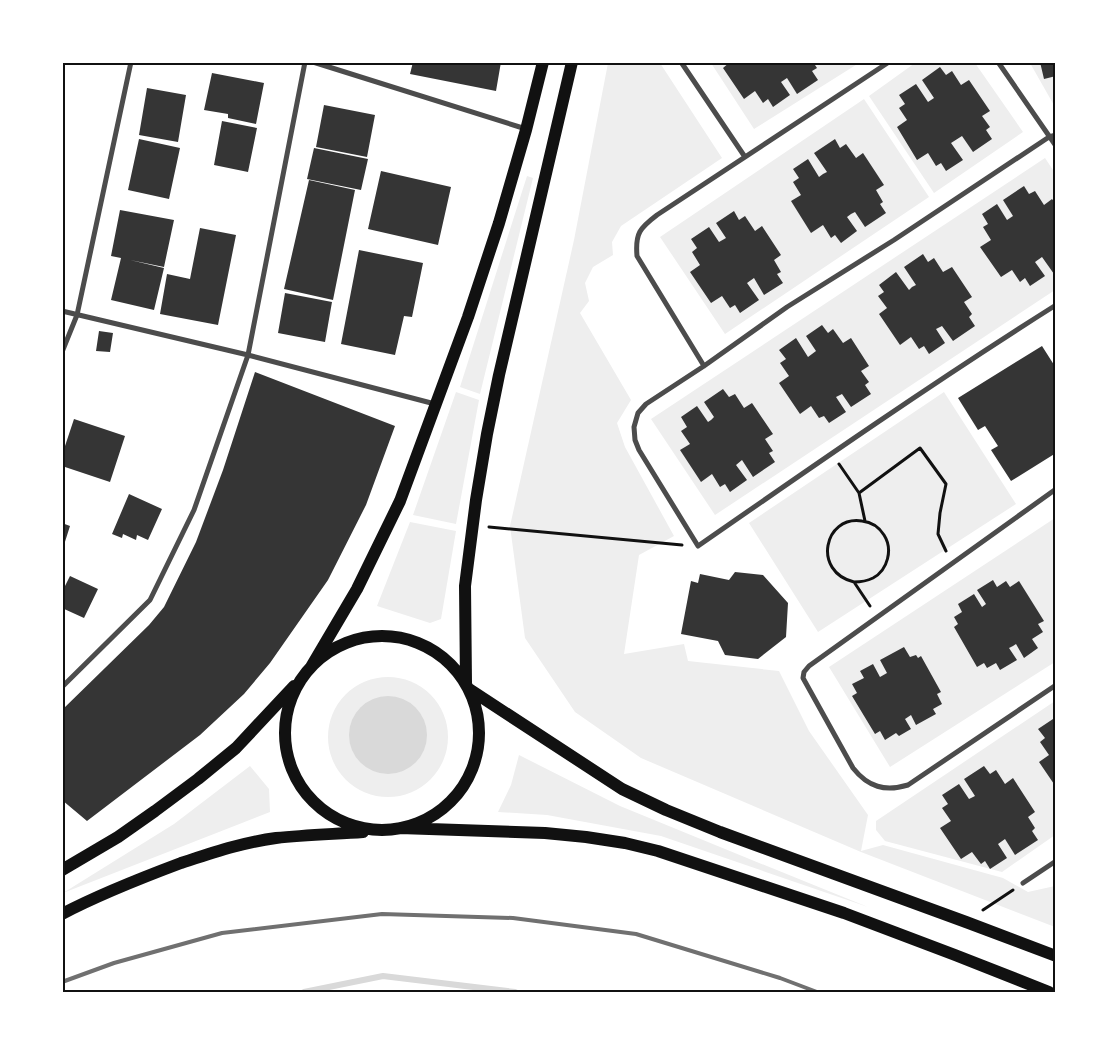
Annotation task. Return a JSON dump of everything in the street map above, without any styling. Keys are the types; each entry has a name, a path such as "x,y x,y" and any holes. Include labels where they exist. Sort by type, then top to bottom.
{"main road":[{"path":"543,62 526,130 499,222 468,317 400,501 357,589 293,694 286,715 285,737 288,759 296,779 309,798 325,812 345,823 366,829 544,833 586,837 658,851 844,913 1049,992"},
{"path":"467,686 466,586 476,500 487,434 572,62"},
{"path":"62,870 118,837 155,812 229,754 317,660 332,649 350,641 368,636 388,635 406,638 424,645 441,655 455,668 467,686 475,704 479,725 478,747 472,769 462,788 448,805 430,818 410,826 394,829 276,838 252,842 162,870 62,914"},
{"path":"467,686 622,789 720,832 1056,956"}],"street":[{"path":"62,352 77,315 131,62"},
{"path":"62,687 150,600 194,510 248,355 305,62"},
{"path":"313,62 526,130"},
{"path":"681,62 745,157"},
{"path":"704,366 637,256 636,245 641,229 652,219 889,62"},
{"path":"998,62 1056,146"},
{"path":"1056,135 1049,137 894,240 787,307 704,366 646,404 638,413 634,427 635,440 639,450 698,546 978,353 1056,305"},
{"path":"62,311 248,355 436,404"},
{"path":"1056,489 809,666 804,672 803,678 859,776 875,786 893,788 908,785 1056,685"},
{"path":"1024,883 1056,861"}],"path":[{"path":"859,493 920,448 946,484 938,534 952,563"},
{"path":"832,453 859,493 865,521"},
{"path":"852,521 865,521 876,527 885,537 888,546 888,557 883,569 875,577 867,581 854,582 836,573 830,562 827,548 831,536 840,526 852,521"},
{"path":"473,526 698,546"},
{"path":"854,582 877,617"},
{"path":"966,922 1024,883"}],"shaded area":[{"path":"608,63 660,63 722,158 621,226 612,242 613,255 593,267 585,283 589,301 580,313 631,400 617,423 625,447 674,536 639,555 624,654 684,644 688,661 779,671 809,731 868,815 861,851 883,845 1003,878 1028,892 1055,886 1055,927 861,852 641,758 575,712 525,638 510,526 574,240"},
{"path":"711,63 859,63 754,129"},
{"path":"915,63 975,63 1023,132 934,193 869,96"},
{"path":"1030,63 1055,63 1055,107"},
{"path":"864,99 929,197 725,334 660,237"},
{"path":"1045,158 1055,173 1055,290 715,515 651,419"},
{"path":"527,176 533,178 480,394 460,387"},
{"path":"456,392 479,400 456,524 413,515"},
{"path":"944,392 1016,504 818,632 749,523"},
{"path":"1055,518 1055,662 890,767 829,667"},
{"path":"410,522 456,531 441,619 430,623 377,606"},
{"path":"388,677 411,682 430,695 443,714 448,737 443,760 430,779 411,792 388,797 365,792 346,779 333,760 328,737 333,714 346,695 365,682"},
{"path":"388,696 403,699 416,707 424,720 427,735 424,750 416,763 403,771 388,774 373,771 360,763 352,750 349,735 352,720 360,707 373,699"},
{"path":"1055,701 1055,835 1002,872 885,841 876,830 876,821"},
{"path":"519,755 620,806 868,907 661,836 547,815 498,812 511,785"},
{"path":"250,766 269,789 270,812 63,893 174,824"}],"building":[{"path":"413,62 501,62 496,91 410,74"},
{"path":"730,62 813,62 817,68 812,71 818,80 797,94 787,78 781,82 790,95 773,107 768,99 763,103 755,91 744,99 723,68"},
{"path":"1040,62 1056,62 1056,76 1044,79"},
{"path":"940,67 946,75 952,71 961,85 969,80 990,111 982,116 990,127 986,130 992,139 973,152 962,136 951,143 963,160 946,171 941,163 936,166 928,153 917,160 897,127 907,120 899,108 905,104 899,95 916,84 928,102 934,98 922,80"},
{"path":"212,73 264,83 256,124 228,118 228,114 204,110"},
{"path":"147,88 186,95 178,142 139,135"},
{"path":"324,105 375,115 367,157 316,147"},
{"path":"222,121 257,128 248,172 214,165"},
{"path":"139,139 180,148 169,199 128,190"},
{"path":"835,139 840,148 846,144 856,158 863,153 884,185 876,190 883,202 880,204 886,213 865,227 855,212 851,214 847,217 857,231 841,243 835,235 831,238 823,225 811,233 791,201 801,195 793,182 799,178 793,169 808,159 819,177 827,172 814,153"},
{"path":"314,148 368,159 361,190 307,179"},
{"path":"381,171 451,187 438,245 368,229"},
{"path":"309,180 355,190 333,300 284,289"},
{"path":"1024,186 1029,194 1035,191 1044,205 1052,199 1056,204 1056,273 1054,274 1042,257 1035,262 1045,276 1030,286 1025,278 1020,282 1012,270 1001,277 980,247 991,240 983,227 988,224 982,214 997,204 1007,220 1013,216 1003,200"},
{"path":"120,210 174,220 164,267 130,260 164,268 154,310 111,300 121,258 111,256"},
{"path":"734,211 739,220 745,216 755,231 762,226 781,255 774,260 781,272 777,274 783,283 764,295 754,278 747,283 759,300 740,313 735,305 730,308 722,296 711,303 690,272 700,265 692,252 697,248 691,239 709,227 719,242 726,238 716,223"},
{"path":"200,228 236,235 218,325 160,314 167,274 190,279"},
{"path":"359,250 423,263 412,317 404,316 395,355 341,344"},
{"path":"923,254 928,262 934,258 943,272 952,267 972,297 964,302 972,314 969,317 975,326 953,341 942,326 936,329 945,343 929,354 924,346 919,349 911,337 900,345 879,314 887,308 878,296 884,292 879,285 896,272 909,290 916,285 904,267"},
{"path":"285,293 332,302 325,342 278,333"},
{"path":"822,325 828,333 833,329 843,343 851,338 869,366 861,371 869,382 865,385 871,394 851,407 842,394 836,397 846,412 829,423 824,416 819,418 811,406 800,414 779,383 789,376 780,363 786,359 779,350 796,338 808,357 816,351 806,336"},
{"path":"99,331 113,333 110,352 96,351"},
{"path":"1042,346 1056,368 1056,453 1011,481 991,450 998,446 985,426 978,430 958,398"},
{"path":"255,372 395,426 366,505 328,580 270,663 244,694 200,735 87,821 62,800 62,710 149,625 164,607 196,542 223,470"},
{"path":"723,389 729,397 735,394 744,408 752,403 773,434 765,439 773,451 769,453 775,462 753,477 742,460 736,465 747,480 730,492 725,484 720,487 712,474 701,482 680,450 690,444 681,431 687,427 681,417 697,406 708,422 711,420 714,417 704,402"},
{"path":"74,419 125,436 110,482 62,466 62,455"},
{"path":"129,494 162,509 148,540 137,535 136,540 123,534 122,538 112,534"},
{"path":"62,523 70,526 63,548 62,548"},
{"path":"735,572 763,575 788,603 786,637 758,659 725,655 718,641 681,634 691,581 698,583 700,574 729,580"},
{"path":"70,576 98,589 84,618 62,608 62,592"},
{"path":"993,580 997,587 1006,581 1010,587 1019,581 1044,621 1038,624 1043,632 1032,639 1038,648 1024,658 1016,644 1009,648 1017,660 1000,670 996,663 987,668 984,663 977,667 954,627 958,624 954,617 962,612 958,604 974,594 982,607 986,604 977,590"},
{"path":"904,647 910,657 916,655 918,658 921,656 941,692 937,694 942,704 933,709 936,714 916,725 911,715 905,719 911,729 899,736 896,733 885,740 880,731 875,734 852,696 857,693 852,684 864,678 860,671 873,664 880,677 887,673 880,660"},
{"path":"1056,717 1056,787 1039,762 1049,755 1040,742 1045,738 1038,729"},
{"path":"984,766 990,774 996,770 1005,784 1013,778 1035,812 1028,817 1035,828 1032,831 1038,840 1015,855 1005,839 998,844 1007,858 990,869 985,861 981,864 972,852 961,859 940,828 951,821 942,808 948,804 942,795 959,784 969,799 975,796 964,779"}],"waterway":[{"path":"304,992 383,976 515,992"}],"railway":[{"path":"62,982 114,963 222,933 382,914 513,918 636,934 780,978 817,992"}]}
